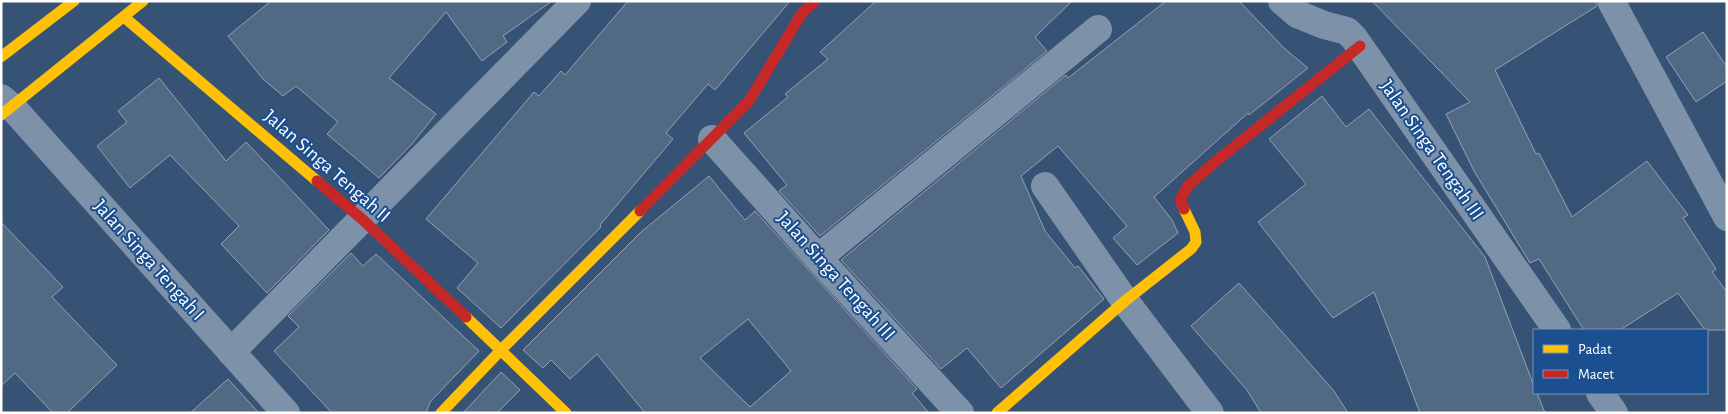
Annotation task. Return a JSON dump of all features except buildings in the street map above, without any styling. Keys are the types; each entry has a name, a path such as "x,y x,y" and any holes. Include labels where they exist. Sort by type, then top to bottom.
{"street":[{"path":"1,57 74,1"},
{"path":"5,107 143,1"},
{"path":"231,352 577,1"},
{"path":"441,413 501,350 749,101 802,13 815,1"},
{"name":"Jalan Singa Tengah III","path":"1282,1 1297,14 1324,25 1347,30 1360,46 1555,329"},
{"path":"1611,1 1727,217"},
{"name":"Jalan Singa Tengah II","path":"124,17 362,219 566,413"},
{"path":"818,258 1098,29"},
{"path":"998,413 1125,300 1182,256 1196,242 1194,232 1180,200 1188,186 1215,162 1360,46"},
{"name":"Jalan Singa Tengah I","path":"5,107 286,413"},
{"name":"Jalan Singa Tengah III","path":"712,139 960,413"},
{"path":"1046,186 1125,300 1210,413"},
{"path":"1601,394 1614,413"}],"traffic: slow":[{"path":"1,57 74,1"},
{"path":"1,115 143,1"},
{"path":"124,17 317,181"},
{"path":"997,413 1125,301 1191,249 1196,242 1195,232 1184,209"},
{"path":"441,413 640,211"},
{"path":"466,317 566,413"}],"traffic: jam":[{"path":"640,211 749,101 802,13 815,1"},
{"path":"1184,209 1180,200 1188,186 1215,162 1360,46"},
{"path":"317,181 362,219 466,317"}]}
